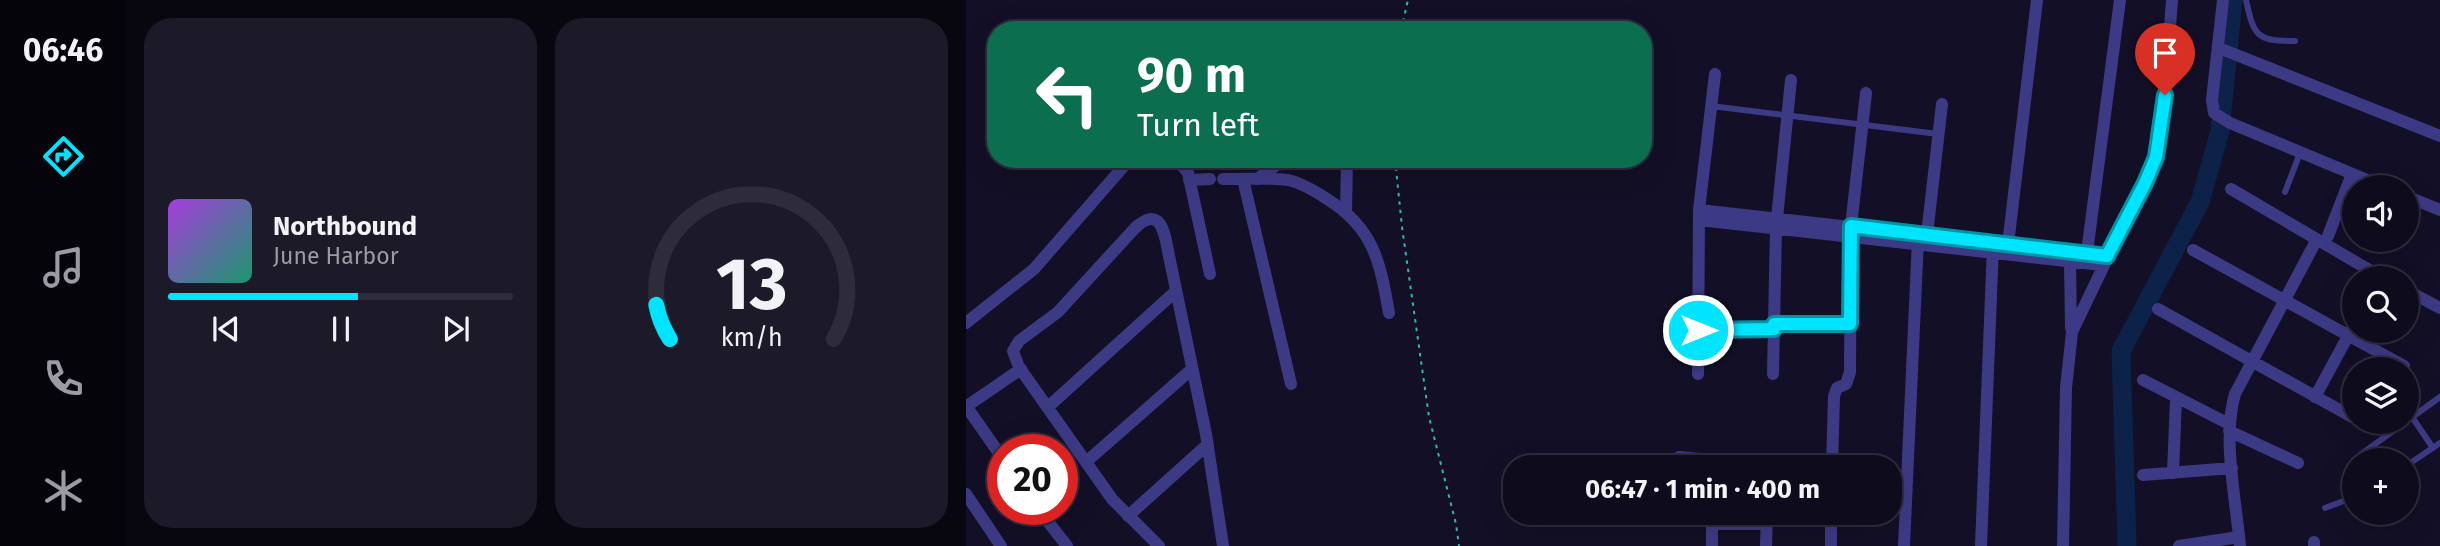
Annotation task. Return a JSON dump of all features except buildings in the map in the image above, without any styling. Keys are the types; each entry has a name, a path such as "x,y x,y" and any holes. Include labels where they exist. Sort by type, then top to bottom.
{"street":[{"path":"2007,250 2037,0"},
{"path":"2086,259 2120,0"},
{"path":"2072,332 2156,157 2163,119 2172,0"},
{"path":"2179,546 2240,541 2229,428 2235,394 2323,237 2352,174 2230,123 2214,113 2212,100 2222,49 2223,0"},
{"path":"2222,49 2440,136"},
{"path":"1698,374 1699,215 1715,74"},
{"path":"1773,374 1776,223 1791,80"},
{"path":"1832,455 1832,408 1837,388 1849,379 1851,231 1866,93"},
{"path":"1904,546 1922,239 1942,104"},
{"path":"966,324 1034,269 1122,168"},
{"path":"1184,168 1188,173 1210,274"},
{"path":"1257,180 1273,168"},
{"path":"1346,168 1346,213"},
{"path":"1243,179 1291,384"},
{"path":"1189,180 1288,180 1306,186 1356,221 1373,247 1382,268 1389,313"},
{"path":"2231,189 2323,237 2364,266"},
{"path":"2419,201 2440,210"},
{"path":"1699,215 2104,261"},
{"path":"1159,546 1112,499 1014,359 1013,351 1018,341 1058,312 1143,220 1151,218 1163,227 1207,445 1223,546"},
{"path":"1981,546 1993,248"},
{"path":"2007,250 2070,262 2086,259"},
{"path":"2193,250 2285,301 2342,326"},
{"path":"2063,546 2066,388 2072,332 2070,262"},
{"path":"1048,407 1176,291"},
{"path":"2419,297 2440,308"},
{"path":"2158,309 2342,412"},
{"path":"2315,397 2344,343"},
{"path":"2370,343 2391,357"},
{"path":"987,436 966,406 1021,369"},
{"path":"1086,462 1192,369"},
{"path":"2143,380 2298,463"},
{"path":"2174,473 2176,399"},
{"path":"1128,516 1207,445"},
{"path":"2143,475 2232,468"},
{"path":"966,494 1000,546"},
{"path":"1051,525 1067,546"},
{"path":"1712,525 1712,546"},
{"path":"1831,525 1831,546"},
{"path":"1766,546 1767,527"}],"lane":[{"path":"2246,0 2253,26 2259,36 2266,40 2295,41"},
{"path":"1710,106 1939,134"},
{"path":"2285,192 2300,153"},
{"path":"1698,330 1850,324"},
{"path":"2419,412 2440,397"},
{"path":"2419,427 2433,448"},
{"path":"2368,448 2388,434"},
{"path":"2419,457 2440,443"},
{"path":"2325,508 2342,502"},
{"path":"1755,525 1767,527"}],"path":[{"path":"1403,21 1408,0"},
{"path":"1396,168 1429,417 1451,502 1459,546"}],"waterway":[{"path":"2127,546 2121,351 2200,202 2220,131 2233,0"}],"route":[{"path":"1698,330 1774,329 1774,324 1850,324 1851,226 2107,256 2156,157 2165,95"}]}
